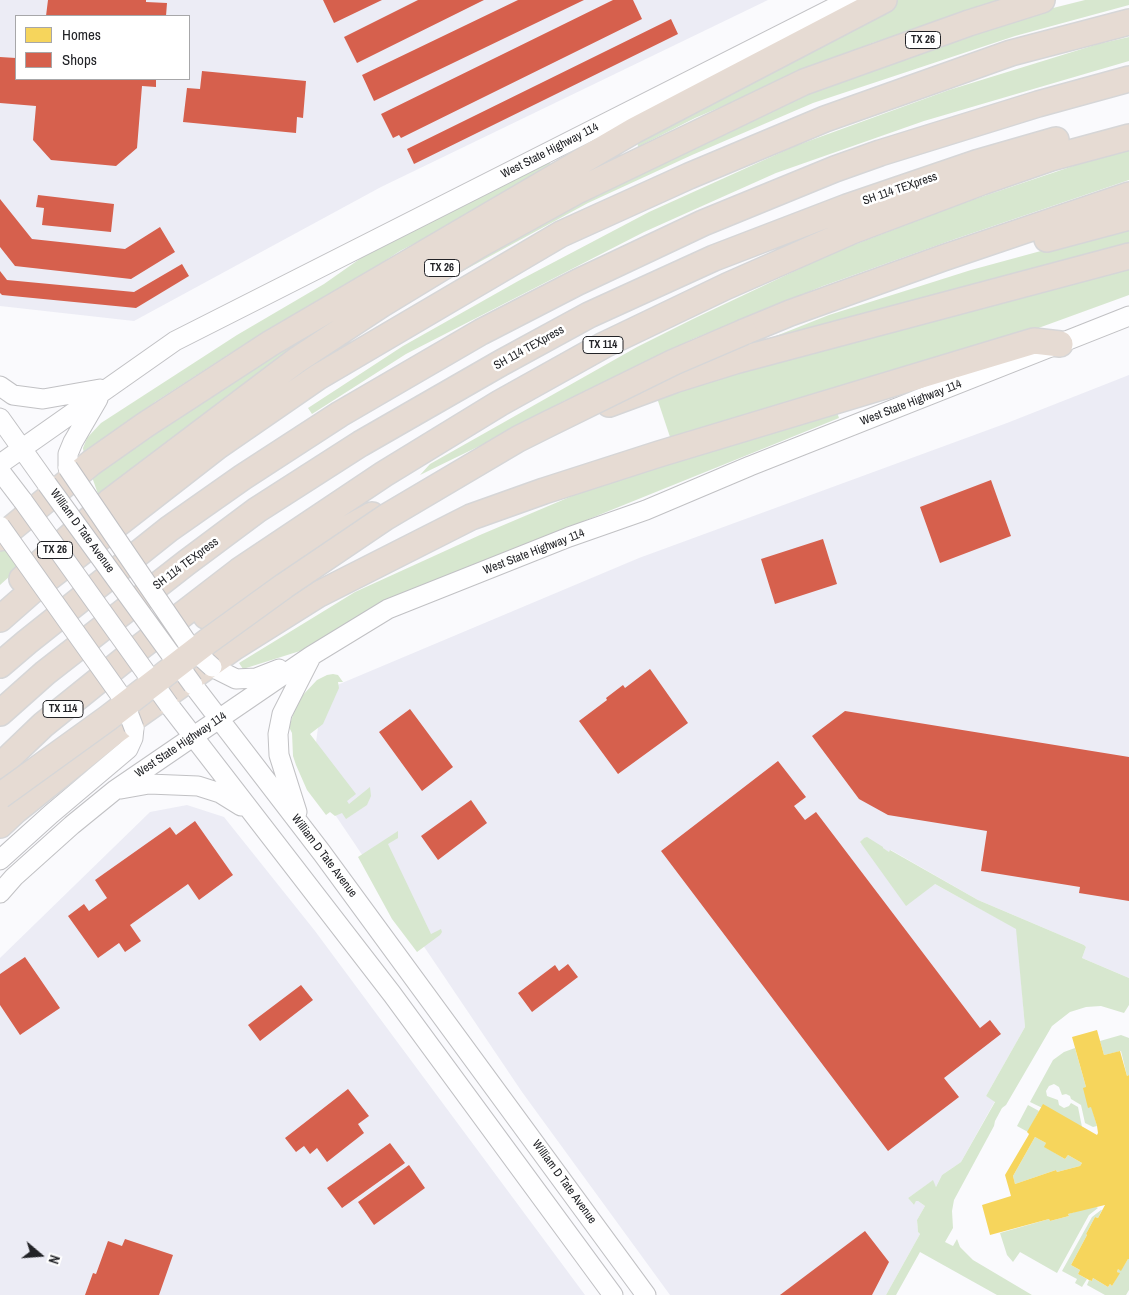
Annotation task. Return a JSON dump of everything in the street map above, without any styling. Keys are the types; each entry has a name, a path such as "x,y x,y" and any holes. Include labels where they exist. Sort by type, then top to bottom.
{"highway":[{"path":"0,538 91,463 145,425 271,343 635,130 884,0"},
{"name":"TX 26","path":"0,598 109,502 296,360 382,304 479,245 575,192 804,82 952,29 1042,0"},
{"path":"0,619 33,590 218,446 302,388 561,234 689,176 825,119 1011,53 1129,22"},
{"path":"0,665 169,529 243,477 349,409 482,332 578,282 703,223 835,169 1038,104 1129,79"},
{"name":"SH 114 TEXpress","path":"0,713 45,673 186,563 258,510 360,444 581,319 714,258 847,207 976,163 1129,119"},
{"name":"TX 114","path":"0,766 43,725 239,571 384,474 500,403 604,345 726,286 852,231 1051,158 1129,137"},
{"path":"0,796 284,586 386,517 542,427 674,362 790,313 1129,195"},
{"path":"974,248 1004,250 1129,218"},
{"path":"130,655 187,629 295,557 459,469 590,411 674,380 735,361 1129,256"},
{"path":"0,825 118,729 233,648 319,594 471,517 544,490 1034,341 1060,344"}],"main road":[{"name":"West State Highway 114","path":"0,464 175,340 848,0"},
{"name":"West State Highway 114","path":"0,893 72,825 115,790 311,656 388,609 569,537 646,510 768,459 1129,316"},
{"path":"0,386 13,395 43,399 106,388"},
{"path":"106,388 90,409 72,442 68,454 68,468 190,647 212,667 236,679 256,678 311,656"},
{"name":"William D Tate Avenue","path":"0,418 193,685 301,824 646,1295"},
{"path":"0,471 192,736 392,994 612,1295"},
{"path":"0,526 123,699 134,728 133,738 128,749 0,860"},
{"path":"301,824 279,755 278,734 282,714 311,656"},
{"path":"115,790 149,784 198,786 220,793 252,813"},
{"path":"392,994 414,978"}],"shaded area":[{"path":"0,0 768,0 381,187 134,321 0,306"},
{"path":"1129,375 1129,978 1082,958 1086,947 1084,945 978,900 891,850 889,852 864,838 860,843 1017,929 1025,1027 986,1096 995,1101 961,1162 942,1175 936,1187 932,1181 908,1198 914,1205 918,1201 925,1206 917,1220 918,1232 920,1234 886,1295 670,1295 522,1092 311,779 323,691 639,558 1007,423"},
{"path":"187,805 224,817 315,931 585,1295 0,1295 0,958 150,812"}],"green space":[{"path":"894,0 1004,0 872,43 695,118 638,147 637,138"},
{"path":"1085,0 1129,0 1129,5 1015,36 813,103 692,155 588,203 391,310 506,238 800,94 1045,10"},
{"path":"1129,37 1129,61 924,121 776,173 644,232 406,354 312,414 308,408 403,346 520,280 649,212 795,146 949,90 1098,44"},
{"path":"1129,150 1129,180 823,286 693,339 560,403 498,437 420,475 430,464 637,347 835,252 966,202 1085,162"},
{"path":"549,161 552,167 452,224 400,251 346,286 237,349 155,402 84,456 83,448 87,438 101,423 237,335 324,284 381,244"},
{"path":"1129,227 1129,244 743,349 829,315 971,270"},
{"path":"1129,267 1129,295 978,350 800,403 670,437 656,395"},
{"path":"363,300 102,498 98,494 92,477 170,421"},
{"path":"837,412 839,418 443,578 369,611 300,651 243,669 239,663 355,592 480,535 598,485"},
{"path":"3,547 19,568 0,585 0,549"},
{"path":"333,674 338,675 343,682 338,682 339,688 323,724 310,734 356,794 347,801 349,804 370,787 371,796 367,805 346,819 342,813 335,816 330,812 326,815 307,790 293,756 292,733 289,727 301,697 317,680"},
{"path":"398,831 398,838 388,844 431,934 441,929 442,932 417,952 392,919 358,857"},
{"path":"867,837 889,852 890,850 978,900 1084,945 1086,947 1082,958 1129,978 1129,1005 1124,1013 1101,1006 1086,1007 1070,1012 1052,1026 1006,1105 1002,1108 954,1200 952,1211 953,1228 945,1242 953,1246 957,1239 960,1247 973,1260 1032,1295 997,1295 920,1252 896,1295 886,1295 920,1234 918,1232 917,1220 925,1206 918,1201 914,1205 908,1198 933,1180 936,1187 942,1175 961,1162 995,1102 986,1096 1025,1027 1016,929 935,884 906,906 860,842"},
{"path":"1121,1035 1129,1038 1129,1075 1127,1076 1121,1051 1104,1055 1100,1041"},
{"path":"1075,1048 1097,1126 1093,1127 1085,1123 1081,1105 1071,1099 1070,1096 1062,1095 1059,1087 1054,1084 1049,1086 1046,1091 1047,1096 1058,1100 1059,1105 1064,1108 1071,1103 1078,1107 1082,1127 1030,1102 1053,1060 1064,1052"},
{"path":"1028,1105 1039,1111 1028,1132 1017,1126"},
{"path":"1035,1137 1046,1143 1045,1147 1065,1159 1068,1155 1082,1163 1080,1166 1057,1172 1056,1170 1015,1184 1013,1176"},
{"path":"1095,1206 1098,1208 1089,1215 1057,1273 1020,1252 1013,1262 1007,1255 1000,1233 1049,1219 1050,1221 1069,1216 1068,1214"},
{"path":"1101,1210 1098,1218 1095,1217 1071,1265 1080,1270 1078,1274 1087,1279 1082,1287 1075,1283 1077,1279 1062,1271 1092,1217"},
{"path":"1128,1259 1129,1290 1126,1295 1105,1295 1087,1285 1089,1280 1092,1281 1093,1278 1108,1287 1110,1284 1112,1286 1119,1273 1117,1272 1118,1269 1121,1270"}],"building: Homes":[{"path":"1097,1030 1104,1055 1120,1051 1127,1076 1129,1075 1129,1259 1121,1271 1118,1269 1117,1272 1120,1273 1112,1286 1110,1284 1108,1287 1093,1278 1092,1281 1078,1274 1080,1270 1071,1265 1095,1217 1098,1218 1105,1205 1068,1214 1069,1216 1050,1221 1049,1219 990,1235 982,1205 1011,1196 1005,1175 1028,1136 1027,1132 1043,1104 1097,1135 1097,1126 1091,1107 1088,1108 1083,1088 1086,1087 1072,1037","holes":["1035,1137 1046,1143 1044,1147 1065,1159 1068,1155 1082,1163 1080,1166 1057,1172 1056,1170 1015,1184 1013,1176"]}],"building: Shops":[{"path":"48,0 146,0 146,2 167,3 166,15 46,15"},
{"path":"323,0 382,0 334,23"},
{"path":"418,0 484,0 357,63 344,37"},
{"path":"518,0 584,0 374,101 362,75"},
{"path":"613,0 633,0 642,19 401,138 399,135 393,138 381,114"},
{"path":"671,19 678,34 414,164 407,149"},
{"path":"0,57 15,58 15,80 156,80 156,87 142,86 137,148 116,166 51,160 33,140 36,106 0,103"},
{"path":"202,71 306,81 303,118 297,117 296,133 183,122 187,88 200,89"},
{"path":"38,195 114,204 111,232 42,225 44,208 36,207"},
{"path":"0,199 32,239 125,249 160,227 175,252 131,279 15,266 0,247"},
{"path":"182,264 189,276 136,308 2,295 0,293 0,271 7,280 134,292"},
{"path":"991,480 1011,536 940,563 920,507"},
{"path":"823,539 837,584 775,604 761,559"},
{"path":"650,669 688,723 618,774 579,721 623,685 625,688"},
{"path":"410,709 453,767 422,791 379,732"},
{"path":"845,711 1129,757 1129,901 1079,893 1080,887 981,871 987,831 888,815 859,799 812,736"},
{"path":"778,761 806,797 794,806 805,820 816,812 980,1028 990,1020 1001,1034 944,1078 959,1097 888,1151 661,851"},
{"path":"471,800 487,823 438,860 421,836"},
{"path":"195,821 233,875 199,900 188,884 130,925 141,941 125,952 119,943 98,958 68,916 84,904 89,911 107,898 95,880 170,827 176,835"},
{"path":"25,957 60,1008 20,1035 0,1005 0,974"},
{"path":"568,964 578,977 532,1012 518,993 555,965 559,971"},
{"path":"301,985 313,1000 260,1041 248,1025"},
{"path":"348,1089 369,1116 358,1124 364,1133 327,1162 317,1148 310,1154 304,1146 296,1152 285,1138"},
{"path":"390,1143 405,1163 342,1208 327,1188"},
{"path":"409,1165 425,1188 374,1225 358,1202"},
{"path":"865,1231 889,1262 872,1295 780,1295"},
{"path":"125,1239 173,1255 159,1295 85,1295 93,1273 96,1274 108,1241 122,1246"}]}
